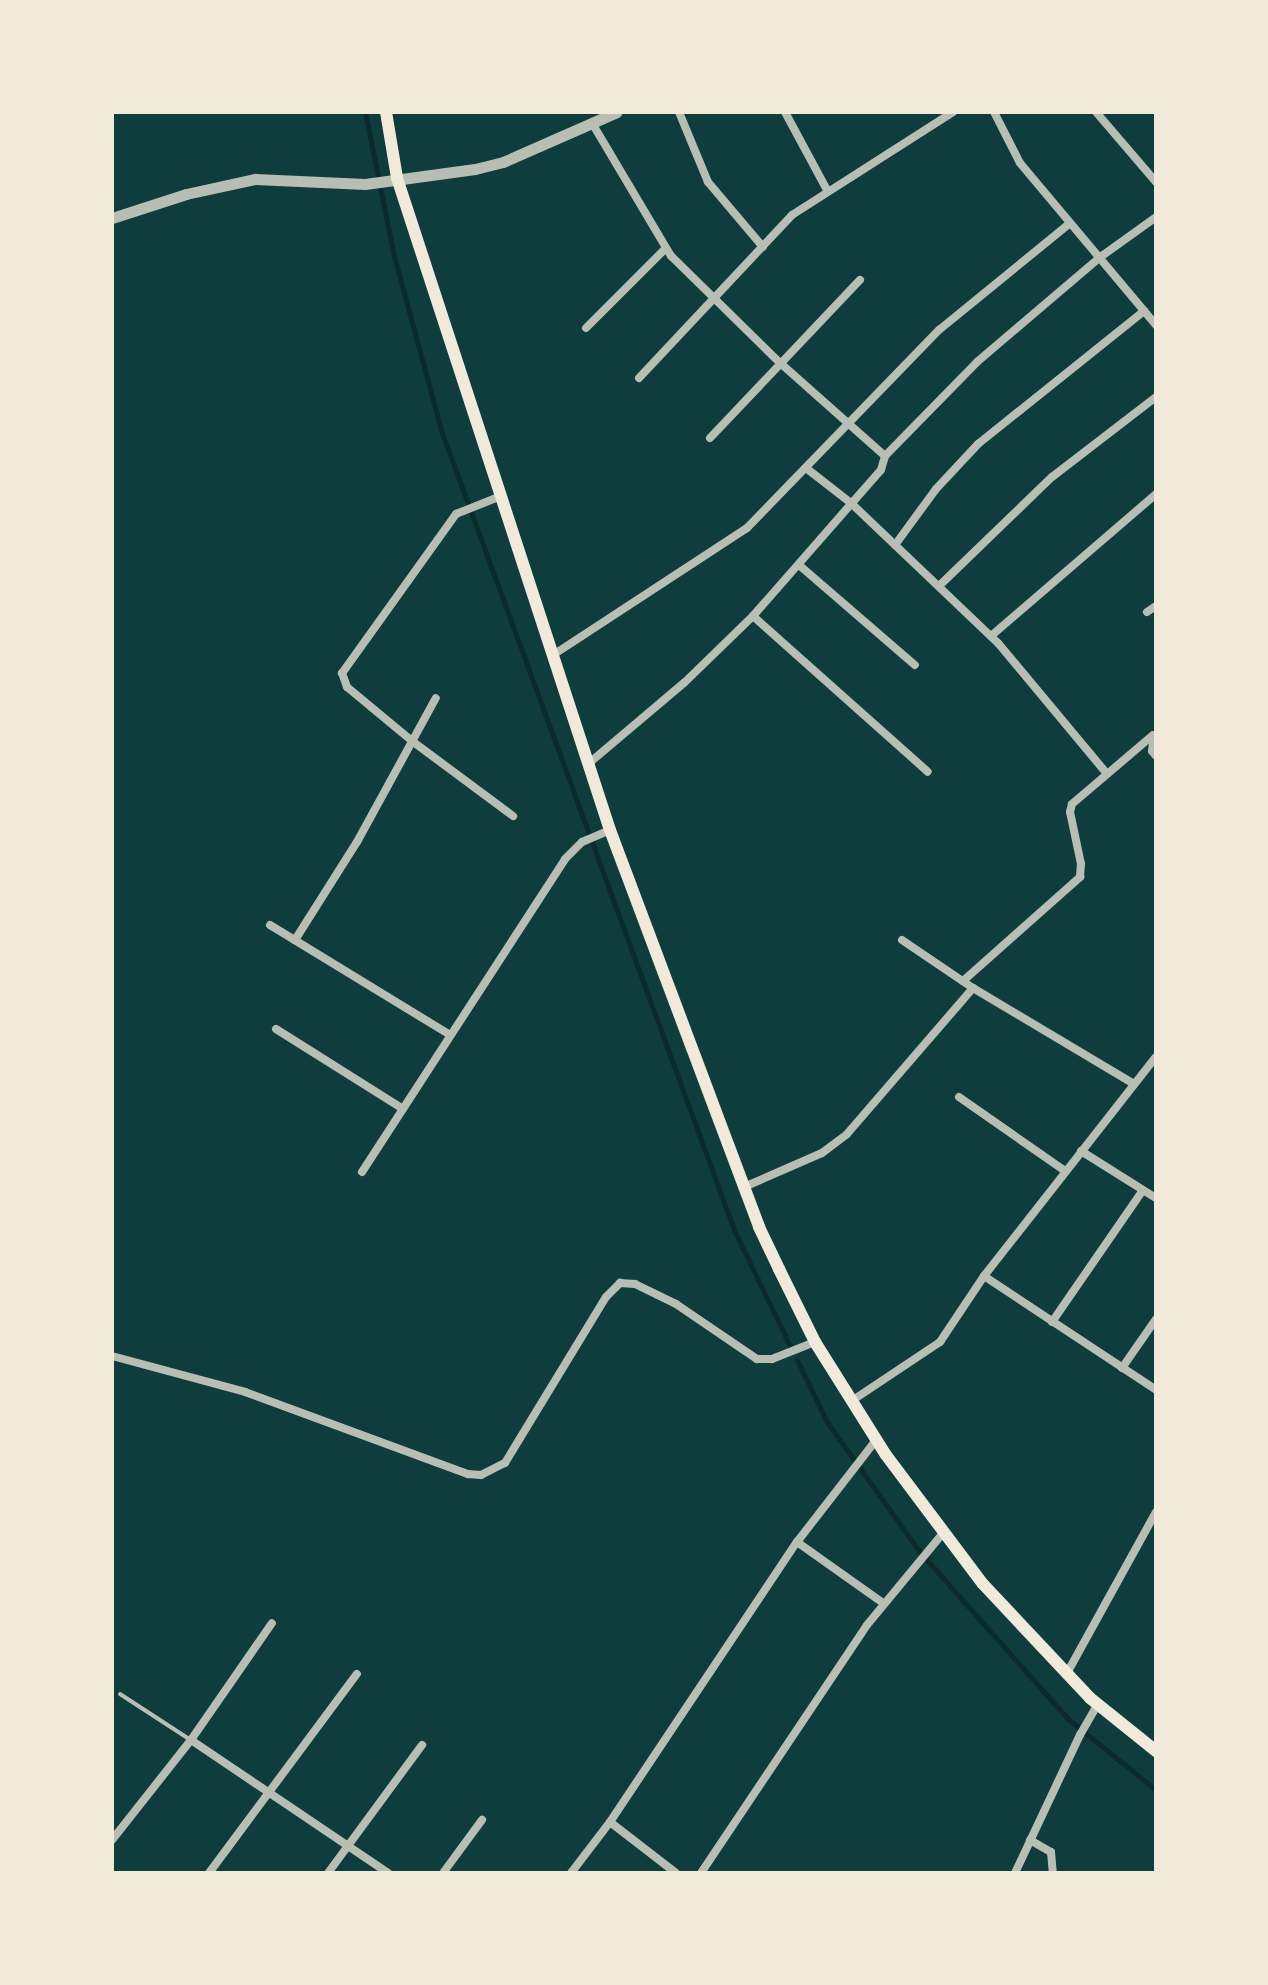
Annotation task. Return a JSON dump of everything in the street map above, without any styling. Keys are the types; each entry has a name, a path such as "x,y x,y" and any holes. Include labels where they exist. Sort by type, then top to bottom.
{"main road":[{"path":"386,112 393,179 610,830 744,1187 779,1269 815,1342 939,1538 1066,1675 1156,1751"}],"street":[{"path":"112,218 186,194 255,179 365,184 438,176 503,162 617,112"},
{"path":"679,112 708,182 763,247"},
{"path":"785,112 827,190"},
{"path":"639,378 792,215 953,112"},
{"path":"994,112 1020,163 1156,325"},
{"path":"1096,112 1156,182"},
{"path":"592,123 666,248 779,362 885,456"},
{"path":"588,764 695,673 753,616 881,470 885,456 950,387 1099,258 1156,217"},
{"path":"553,655 724,546 766,512 847,421 939,330 1070,223"},
{"path":"586,328 666,248"},
{"path":"710,438 860,280"},
{"path":"895,545 936,489 978,444 1144,311"},
{"path":"939,586 1052,477 1156,397"},
{"path":"806,468 852,504 991,636 1107,774"},
{"path":"991,636 1156,494"},
{"path":"501,496 461,511 342,673 347,687 412,741 513,816"},
{"path":"799,565 915,665"},
{"path":"1147,612 1156,606"},
{"path":"753,616 928,772"},
{"path":"295,940 357,842 436,698"},
{"path":"963,981 1080,877 1081,864 1070,812 1079,797 1155,734"},
{"path":"1155,734 1152,751 1156,756"},
{"path":"362,1172 565,859 582,842 610,830"},
{"path":"270,925 450,1035"},
{"path":"902,940 973,988 1134,1084"},
{"path":"744,1187 822,1153 847,1134 973,988"},
{"path":"276,1029 403,1109"},
{"path":"853,1400 940,1342 984,1276 1156,1057"},
{"path":"959,1097 1065,1171"},
{"path":"1081,1151 1156,1198"},
{"path":"1052,1322 1143,1190"},
{"path":"984,1276 1156,1390"},
{"path":"112,1356 245,1392 468,1474 481,1475 505,1463 606,1297 620,1283 635,1284 676,1304 757,1359 772,1359 815,1342"},
{"path":"1122,1368 1156,1319"},
{"path":"571,1873 610,1822 797,1542 877,1439"},
{"path":"1066,1675 1156,1512"},
{"path":"701,1873 883,1603 939,1538"},
{"path":"797,1542 883,1603"},
{"path":"112,1840 191,1740 272,1623"},
{"path":"209,1873 357,1674"},
{"path":"1015,1873 1080,1735 1098,1704"},
{"path":"191,1740 388,1873"},
{"path":"328,1873 422,1745"},
{"path":"443,1873 482,1820"},
{"path":"610,1822 676,1873"},
{"path":"1030,1840 1051,1852 1053,1873"}],"lane":[{"path":"120,1694 191,1740"}],"waterway":[{"path":"365,112 393,252 441,430 734,1230 791,1348"},
{"path":"797,1360 827,1422 919,1551 1068,1719 1156,1790"}]}
